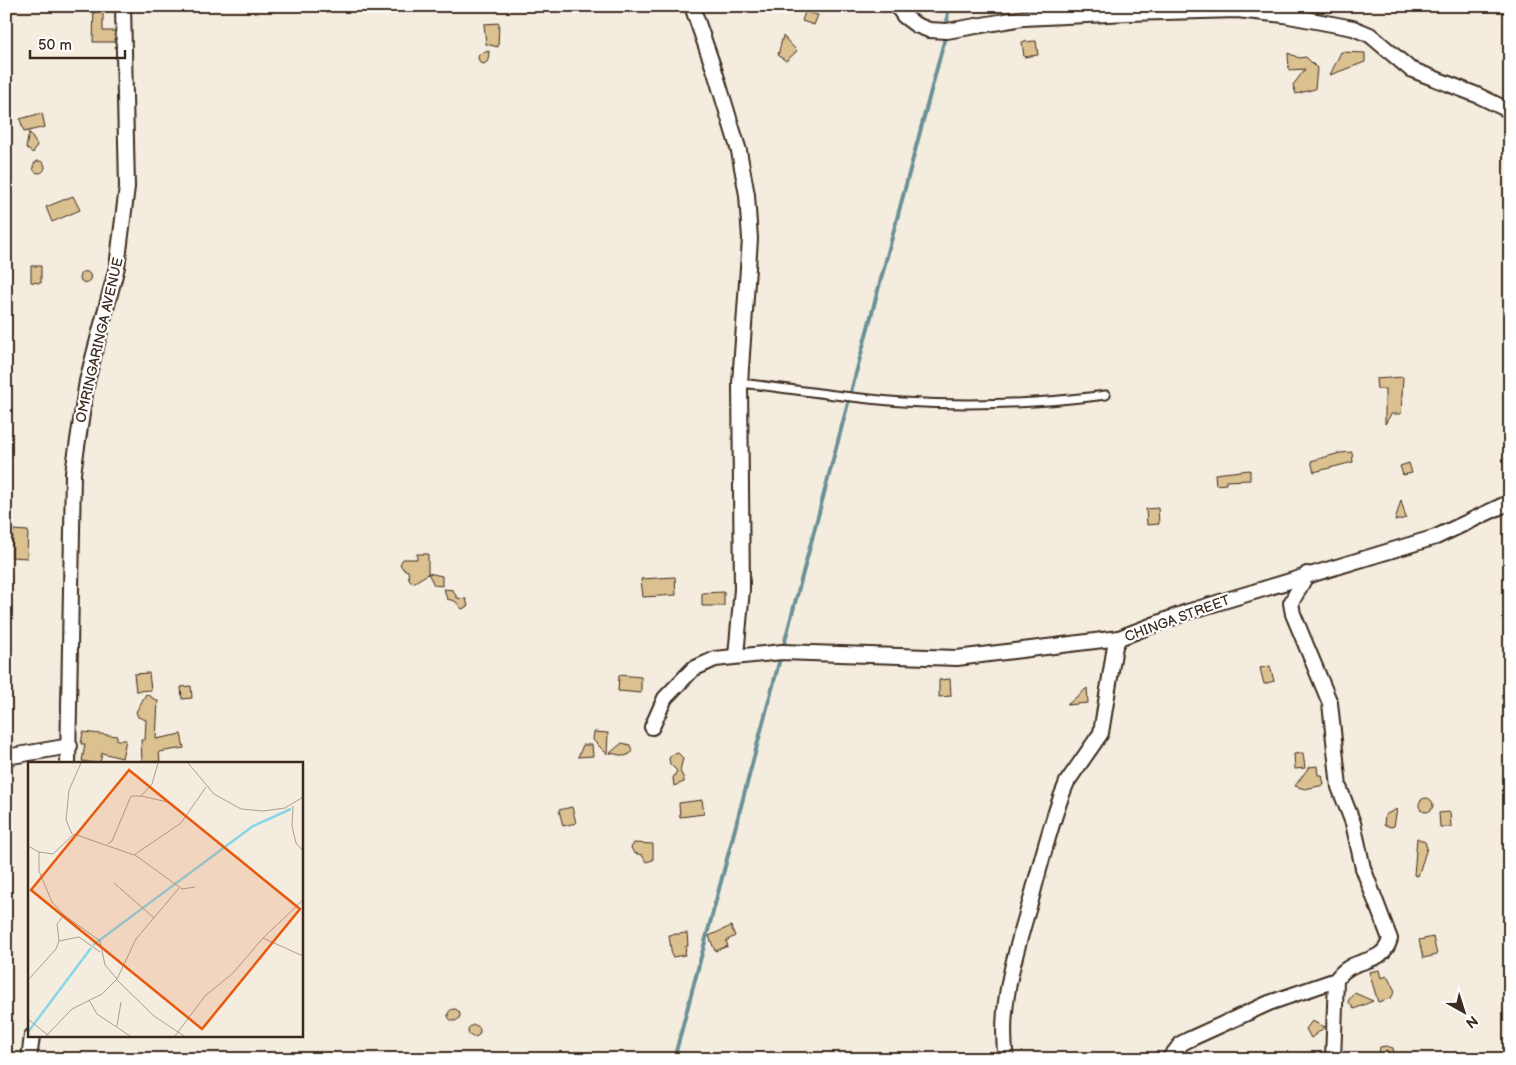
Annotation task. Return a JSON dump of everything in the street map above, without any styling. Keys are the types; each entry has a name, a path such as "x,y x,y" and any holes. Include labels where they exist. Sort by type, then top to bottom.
{"street":[{"name":"OMRINGARINGA AVENUE","path":"68,762 70,746 73,473 87,381 117,268 127,188 123,6"},
{"path":"692,6 726,104 739,151 747,196 750,239 740,383 742,589 736,656"},
{"path":"898,6 904,16 916,25 929,30 947,30 1023,18 1237,8 1284,16 1353,28 1370,36 1410,69 1477,95 1510,111"},
{"name":"CHINGA STREET","path":"1006,1059 1006,1005 1011,969 1061,797 1067,782 1101,733 1115,646 1119,638 1187,612 1307,574 1436,537 1510,502"},
{"path":"1169,1059 1175,1050 1190,1039 1269,1003 1336,980 1350,966 1373,959 1383,953 1390,939 1363,868 1353,823 1339,787 1330,703 1293,614 1291,603 1307,574"},
{"path":"652,727 665,698 693,669 715,659 811,652 896,657 957,658 1119,638"},
{"path":"6,757 70,746"},
{"path":"1334,1059 1336,980"},
{"path":"30,1059 32,1038"}],"lane":[{"path":"740,383 902,402 1055,402 1106,395"}],"building":[{"path":"94,6 103,6 103,31 115,31 115,42 93,42"},
{"path":"805,12 818,15 814,25 802,21"},
{"path":"499,23 498,47 486,44 484,24"},
{"path":"783,36 797,51 786,61 778,55"},
{"path":"1036,41 1038,55 1024,57 1022,42"},
{"path":"489,51 488,61 484,64 480,63 479,54"},
{"path":"1341,52 1365,53 1365,62 1330,75"},
{"path":"1288,53 1299,58 1306,57 1317,68 1315,89 1296,94 1293,85 1305,69 1289,70"},
{"path":"42,113 45,127 24,132 20,119"},
{"path":"29,132 37,145 33,153 26,148"},
{"path":"39,161 45,167 39,173 33,167"},
{"path":"73,196 80,210 52,222 46,207"},
{"path":"31,266 41,266 41,283 31,282"},
{"path":"85,271 91,277 85,283 79,277"},
{"path":"1403,377 1401,414 1391,414 1385,424 1385,389 1377,389 1376,379"},
{"path":"1352,452 1353,462 1314,472 1311,461 1340,453"},
{"path":"1409,463 1412,473 1403,475 1400,466"},
{"path":"1250,470 1250,480 1226,481 1226,484 1216,485 1215,474"},
{"path":"1401,500 1406,518 1395,521"},
{"path":"1158,508 1159,524 1147,525 1146,509"},
{"path":"13,530 28,531 27,558 12,557"},
{"path":"417,554 428,554 428,574 413,583 409,579 408,571 403,569 400,564 403,559 417,559"},
{"path":"428,573 442,576 442,586 434,585"},
{"path":"675,577 676,595 643,597 641,579"},
{"path":"444,589 453,590 457,598 466,599 468,606 462,609 455,601 447,599"},
{"path":"724,592 724,606 702,606 702,593"},
{"path":"1270,666 1274,681 1264,684 1260,668"},
{"path":"149,673 151,690 136,691 134,674"},
{"path":"619,675 641,677 641,693 618,691"},
{"path":"950,679 951,696 939,697 939,680"},
{"path":"191,686 192,698 182,699 181,687"},
{"path":"1087,688 1088,703 1067,705"},
{"path":"146,694 158,701 156,739 181,734 184,748 159,752 160,762 142,762 141,740 145,740 146,720 138,717 136,712"},
{"path":"83,732 117,736 117,740 126,740 122,758 102,753 100,762 82,761 85,744 81,744"},
{"path":"594,732 608,733 607,754 593,740"},
{"path":"622,743 630,745 632,751 630,754 625,756 610,753"},
{"path":"583,745 592,745 593,756 578,757"},
{"path":"678,753 683,758 680,771 684,782 674,786 673,778 677,771 670,764 669,759 671,755"},
{"path":"1303,753 1305,768 1295,769 1294,754"},
{"path":"1317,766 1318,775 1322,775 1324,785 1305,789 1295,786 1309,767"},
{"path":"1426,798 1431,800 1433,805 1431,810 1426,812 1421,810 1419,805 1421,800"},
{"path":"702,800 704,814 680,817 679,803"},
{"path":"572,807 576,823 563,826 559,810"},
{"path":"1397,809 1394,826 1384,825 1385,815"},
{"path":"1450,812 1451,827 1440,827 1439,813"},
{"path":"1417,838 1425,842 1427,848 1418,876 1414,875"},
{"path":"634,843 653,844 653,860 646,862 642,855 634,853 631,848"},
{"path":"731,926 735,936 726,941 728,946 715,951 709,936"},
{"path":"687,933 688,946 686,946 685,955 672,957 669,935"},
{"path":"1433,937 1437,955 1423,958 1419,940"},
{"path":"1379,970 1381,978 1387,976 1395,991 1391,998 1378,1002 1369,972"},
{"path":"1354,993 1373,1001 1354,1009 1348,1001"},
{"path":"454,1009 460,1015 454,1021 448,1015"},
{"path":"1312,1021 1325,1027 1311,1038 1306,1029"},
{"path":"474,1025 480,1031 474,1037 468,1031"},
{"path":"1380,1047 1393,1048 1395,1059 1378,1059"}],"waterway":[{"path":"947,27 948,6"},
{"path":"783,648 946,34"},
{"path":"674,1059 781,655"}]}
